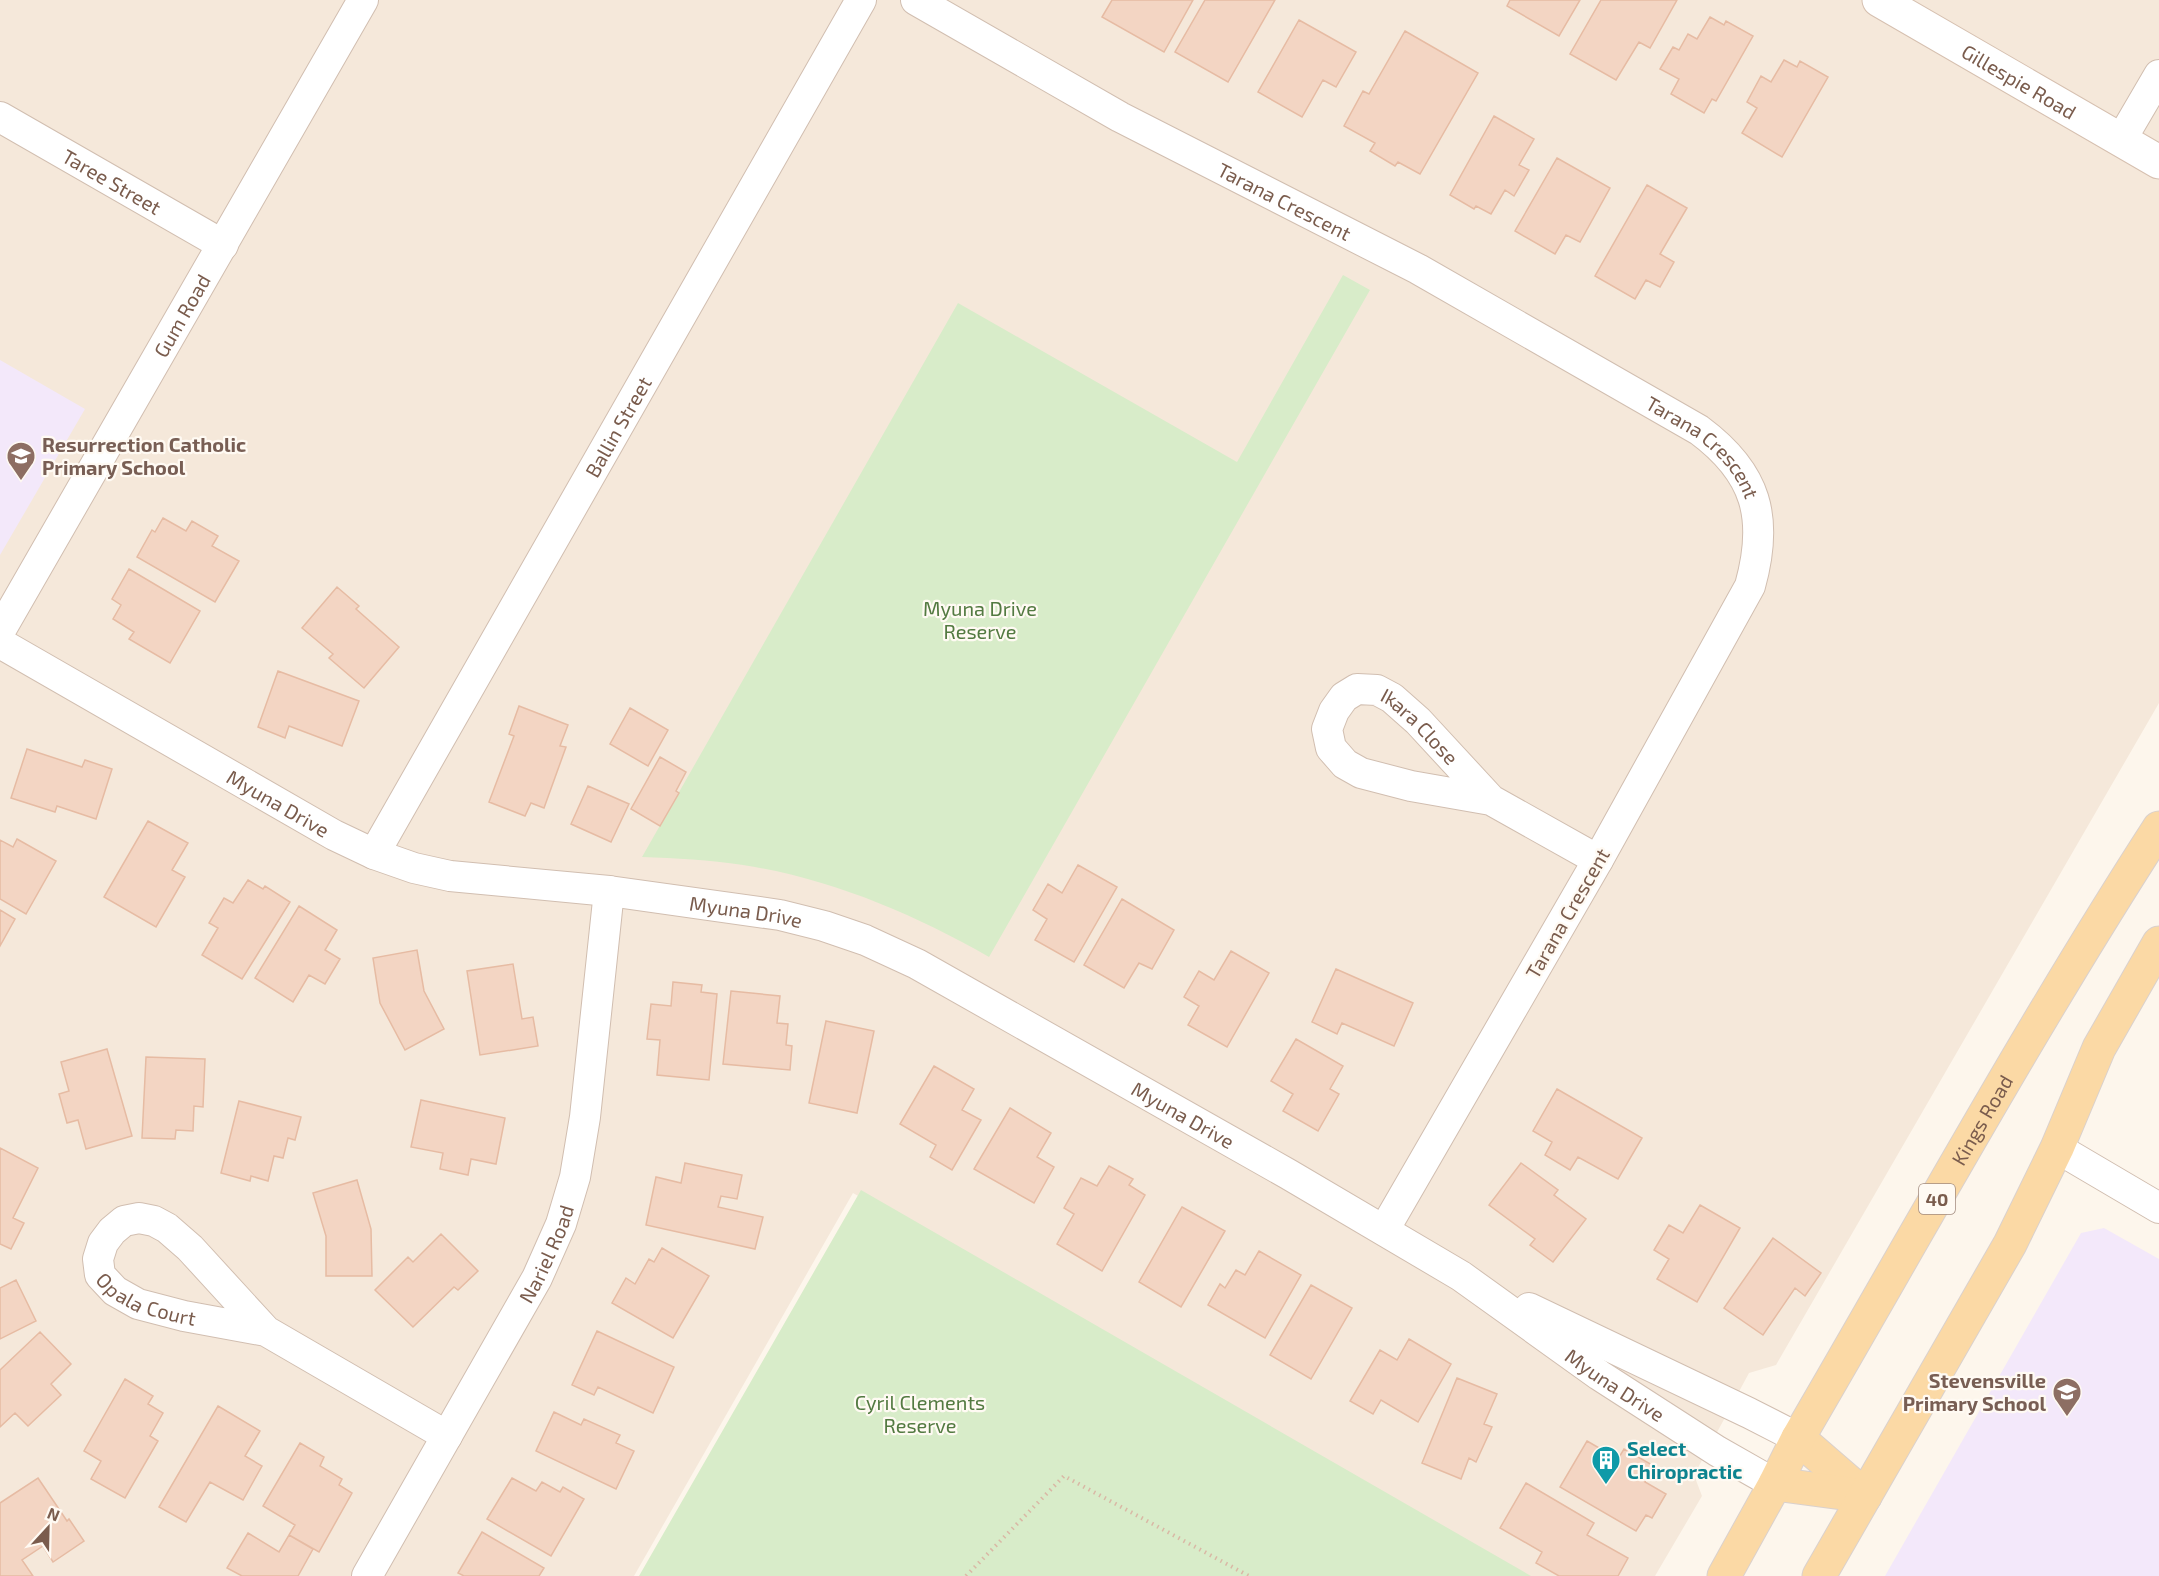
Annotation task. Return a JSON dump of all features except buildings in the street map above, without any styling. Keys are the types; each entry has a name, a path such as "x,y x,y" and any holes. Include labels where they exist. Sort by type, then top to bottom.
{"main road":[{"name":"Kings Road","path":"1724,1576 1798,1438 2023,1050 2115,895 2159,828"},
{"path":"1819,1576 2010,1244 2057,1148 2099,1048 2159,943"},
{"path":"1798,1438 1864,1496"},
{"path":"1775,1484 1864,1496"}],"street":[{"name":"Gum Road","path":"0,631 363,0"},
{"name":"Ballin Street","path":"374,854 861,0"},
{"name":"Tarana Crescent","path":"916,0 1130,123 1418,268 1699,430 1731,457 1752,493 1758,516 1760,538 1750,586 1598,860 1384,1230"},
{"name":"Gillespie Road","path":"1879,0 2159,162"},
{"path":"2121,140 2159,75"},
{"name":"Taree Street","path":"0,117 223,245"},
{"name":"Myuna Drive","path":"0,643 334,835 374,854 450,876 609,891 780,915 824,926 865,940 917,964 1028,1025 1461,1276 1599,1375 1717,1451 1775,1484"},
{"name":"Ikara Close","path":"1491,800 1411,786 1361,773 1345,764 1331,748 1328,729 1334,711 1344,697 1357,689 1377,690 1392,698 1418,721 1491,800 1598,860"},
{"name":"Nariel Road","path":"367,1576 537,1278 563,1215 575,1177 585,1117 609,891"},
{"path":"2057,1148 2159,1208"},
{"name":"Opala Court","path":"266,1331 184,1316 138,1304 116,1291 100,1275 98,1259 103,1243 124,1221 139,1218 154,1221 167,1228 190,1248 266,1331 447,1436"},
{"name":"Myuna Drive","path":"1461,1276 1740,1408 1798,1438"}],"path":[{"path":"966,1576 1064,1476 1249,1576"}],"shaded area":[{"path":"0,0 2159,0 2159,703 1776,1365 1749,1373 1694,1475 1702,1496 1655,1576 1522,1576 853,1193 634,1576 0,1576"},
{"name":"Resurrection Catholic Primary School","path":"0,360 85,409 0,555"},
{"name":"Stevensville Primary School","path":"2104,1228 2159,1259 2159,1576 1885,1576 2081,1233"}],"green space":[{"name":"Myuna Drive Reserve","path":"1343,275 1370,290 989,957 901,912 808,879 730,863 642,857 958,303 1237,462"},
{"name":"Cyril Clements Reserve","path":"861,1190 1531,1576 639,1576"}],"place":[{"name":"Resurrection Catholic Primary School","path":"21,482"},
{"name":"Stevensville Primary School","path":"2067,1418"},
{"name":"Select Chiropractic","path":"1606,1486"}]}
